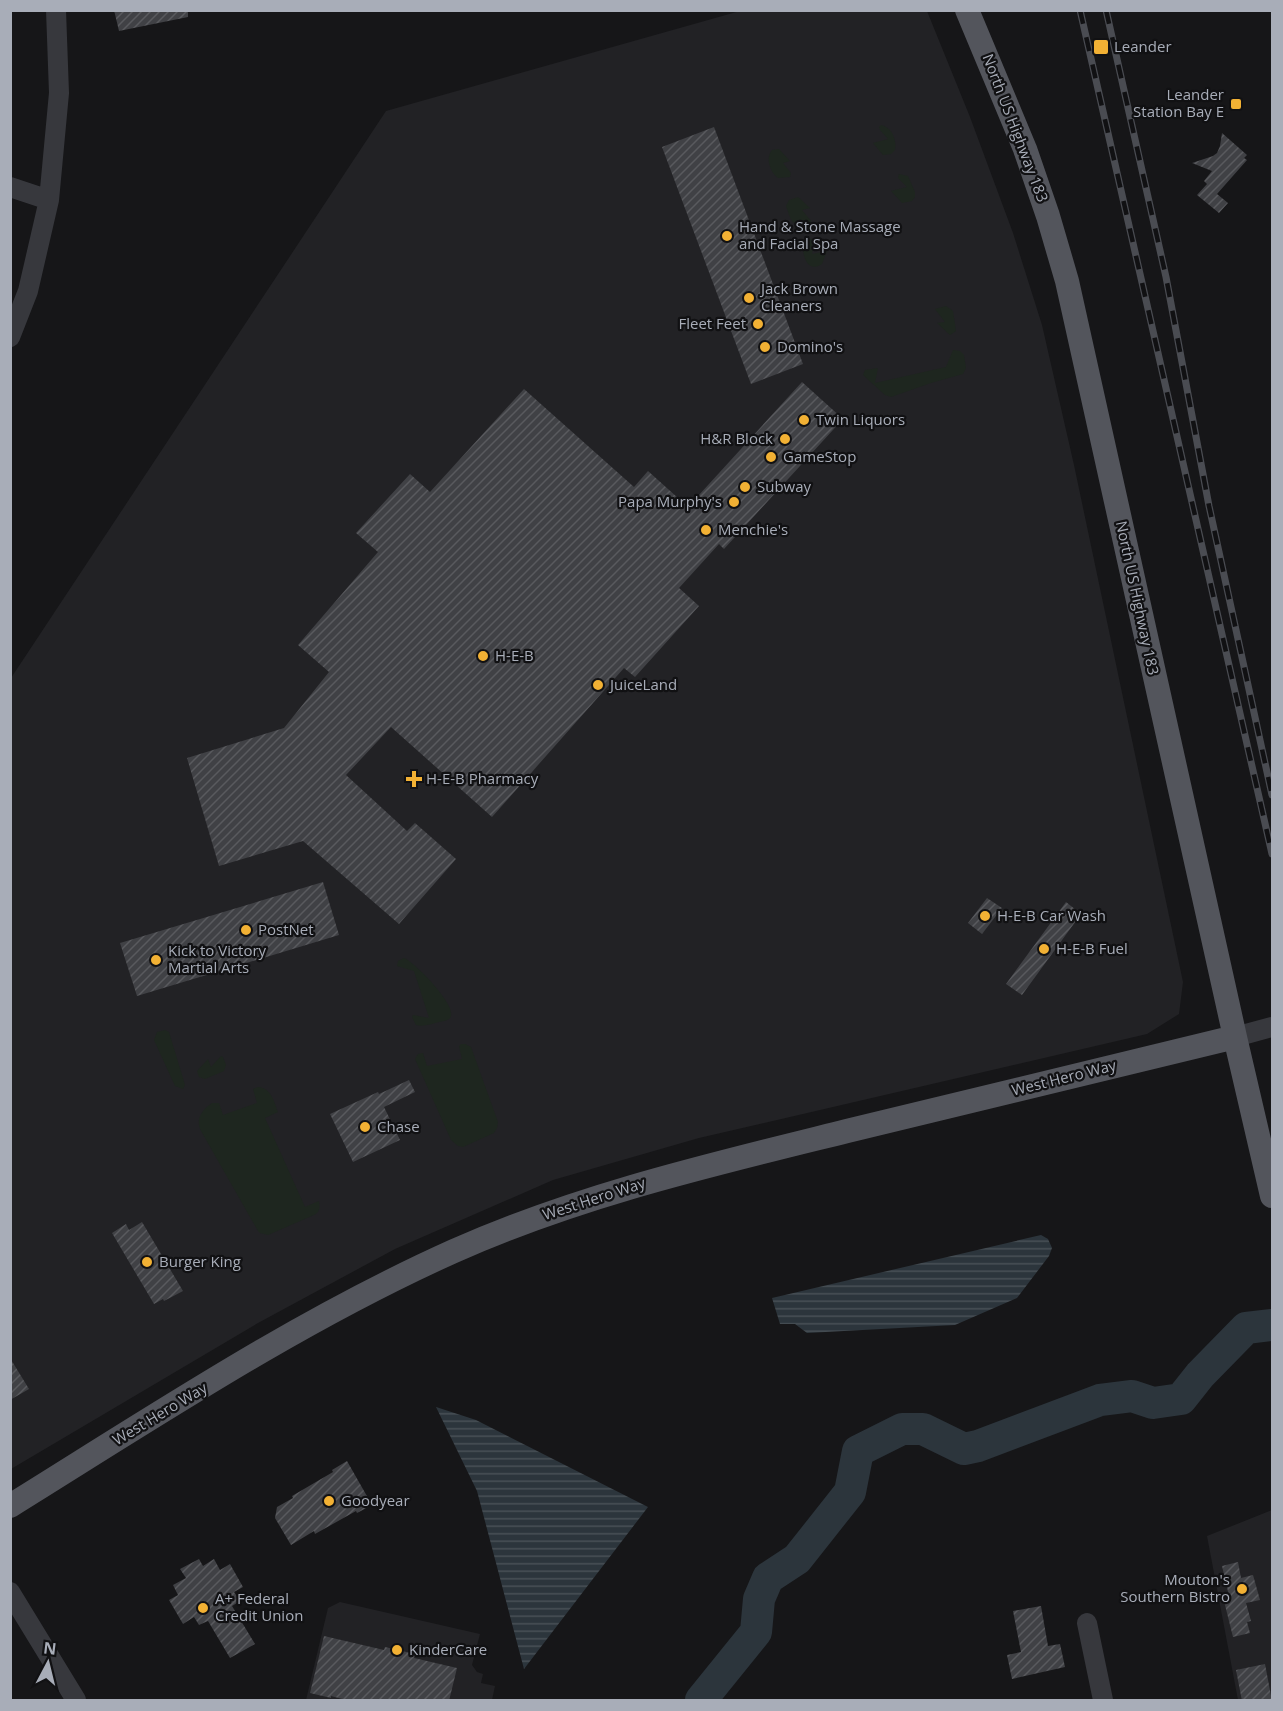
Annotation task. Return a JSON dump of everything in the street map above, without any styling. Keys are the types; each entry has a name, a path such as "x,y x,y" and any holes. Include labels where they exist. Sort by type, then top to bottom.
{"main road":[{"name":"North US Highway 183","path":"967,10 1025,149 1067,281 1272,1196"},
{"name":"West Hero Way","path":"10,1506 300,1328 455,1250 544,1214 611,1192 725,1161 1235,1037"}],"street":[{"path":"10,337 28,291 49,200 59,93 56,10"},
{"path":"10,187 49,200"},
{"path":"1235,1037 1272,1027"},
{"path":"10,1592 76,1701"},
{"path":"1087,1623 1103,1701"}],"shaded area":[{"path":"740,11 927,11 970,117 1013,233 1042,325 1074,465 1183,982 1179,1014 1147,1034 699,1138 553,1180 395,1249 258,1323 11,1469 11,678 386,111"},
{"path":"881,125 891,131 894,138 895,150 891,154 883,155 873,143 888,139 880,130"},
{"path":"779,149 790,161 783,163 791,173 790,177 778,178 771,169 770,153 772,150"},
{"path":"899,174 908,176 915,192 912,201 902,203 891,191 907,187 898,178"},
{"path":"798,197 810,208 802,210 811,224 800,225 791,220 786,206 789,200"},
{"path":"810,239 815,240 812,254 827,251 822,264 813,267 806,262 803,253 803,243"},
{"path":"946,306 953,311 956,331 950,335 937,323 945,322 935,309"},
{"path":"953,350 960,351 964,355 966,368 963,374 891,397 885,395 863,375 865,370 878,368 875,383 946,367"},
{"path":"404,958 425,975 441,993 451,1010 449,1019 427,1025 416,1025 413,1015 429,1018 414,971 397,966 398,961"},
{"path":"165,1030 169,1032 185,1085 183,1089 175,1086 154,1040 157,1032"},
{"path":"461,1044 471,1047 498,1122 494,1133 463,1147 451,1140 415,1059 418,1054 423,1053 427,1066 462,1059 459,1046"},
{"path":"221,1056 226,1065 224,1071 205,1079 199,1077 197,1071 208,1059 211,1067"},
{"path":"258,1087 269,1092 275,1104 278,1112 265,1118 305,1207 319,1201 316,1214 268,1235 258,1231 199,1127 199,1119 212,1103 219,1103 223,1115 257,1103 253,1089"},
{"path":"1041,1235 1048,1239 1052,1248 1049,1256 1017,1298 955,1325 807,1333 795,1324 780,1324 772,1298"},
{"path":"436,1407 476,1420 648,1507 524,1669 477,1491"},
{"path":"1272,1510 1272,1700 1238,1700 1207,1536"},
{"name":"KinderCare","path":"340,1602 480,1634 472,1665 477,1672 483,1674 481,1683 495,1686 492,1700 306,1700 328,1608"}],"building":[{"path":"114,10 188,10 188,17 119,31"},
{"path":"714,127 803,364 751,384 662,147"},
{"path":"1222,133 1247,155 1244,158 1247,160 1217,194 1228,203 1219,213 1197,195 1207,184 1204,181 1212,171 1192,163 1217,153"},
{"name":"H-E-B","path":"802,382 843,419 724,549 719,544 679,588 699,606 635,677 624,668 492,817 391,727 346,775 407,831 415,823 456,859 399,924 303,841 219,866 187,758 284,728 329,672 298,645 378,552 356,533 410,474 430,492 524,389 634,487 648,471 688,507"},
{"path":"323,882 339,935 137,996 120,943"},
{"name":"H-E-B Car Wash","path":"987,898 1002,908 982,934 968,923"},
{"name":"H-E-B Fuel","path":"1066,902 1081,914 1022,995 1006,984"},
{"name":"Chase","path":"409,1080 415,1092 384,1107 400,1140 353,1162 330,1114"},
{"name":"Burger King","path":"142,1222 183,1291 154,1304 112,1233 126,1224 129,1230"},
{"path":"10,1358 29,1389 10,1400"},
{"name":"Goodyear","path":"347,1461 372,1505 357,1513 356,1511 315,1534 314,1531 291,1545 275,1518 277,1507"},
{"name":"A+ Federal Credit Union","path":"199,1559 203,1566 214,1559 220,1570 230,1564 243,1587 234,1592 240,1601 232,1606 255,1644 230,1658 208,1621 199,1625 194,1617 183,1624 169,1600 178,1595 173,1585 186,1578 180,1569"},
{"name":"Mouton's Southern Bistro","path":"1238,1562 1241,1578 1253,1575 1260,1600 1246,1603 1251,1621 1247,1622 1250,1633 1233,1637 1224,1601 1230,1600 1222,1566"},
{"path":"1041,1606 1048,1646 1060,1644 1065,1667 1012,1679 1007,1655 1021,1652 1013,1611"},
{"path":"324,1636 384,1650 385,1647 415,1654 414,1658 457,1668 449,1701 350,1701 310,1693"},
{"path":"1265,1664 1272,1701 1242,1701 1236,1670"}],"waterway":[{"path":"701,1700 756,1632 759,1599 768,1578 797,1559 850,1492 858,1451 902,1429 923,1429 964,1449 978,1446 1100,1400 1132,1396 1153,1403 1181,1399 1200,1375 1246,1328 1272,1325"}],"railway":[{"path":"1080,10 1272,854"},
{"path":"1106,10 1166,277 1209,506 1272,795"}],"place":[{"name":"Leander","path":"1101,47"},
{"name":"Leander Station Bay E","path":"1236,104"},
{"name":"Hand & Stone Massage and Facial Spa","path":"727,236"},
{"name":"Jack Brown Cleaners","path":"749,298"},
{"name":"Fleet Feet","path":"758,324"},
{"name":"Domino's","path":"765,347"},
{"name":"Twin Liquors","path":"804,420"},
{"name":"H&R Block","path":"785,439"},
{"name":"GameStop","path":"771,457"},
{"name":"Subway","path":"745,487"},
{"name":"Papa Murphy's","path":"734,502"},
{"name":"Menchie's","path":"706,530"},
{"name":"H-E-B","path":"483,656"},
{"name":"JuiceLand","path":"598,685"},
{"name":"H-E-B Pharmacy","path":"414,779"},
{"name":"H-E-B Car Wash","path":"985,916"},
{"name":"PostNet","path":"246,930"},
{"name":"H-E-B Fuel","path":"1044,949"},
{"name":"Kick to Victory Martial Arts","path":"156,960"},
{"name":"Chase","path":"365,1127"},
{"name":"Burger King","path":"147,1262"},
{"name":"Goodyear","path":"329,1501"},
{"name":"Mouton's Southern Bistro","path":"1242,1589"},
{"name":"A+ Federal Credit Union","path":"203,1608"},
{"name":"KinderCare","path":"397,1650"}]}
